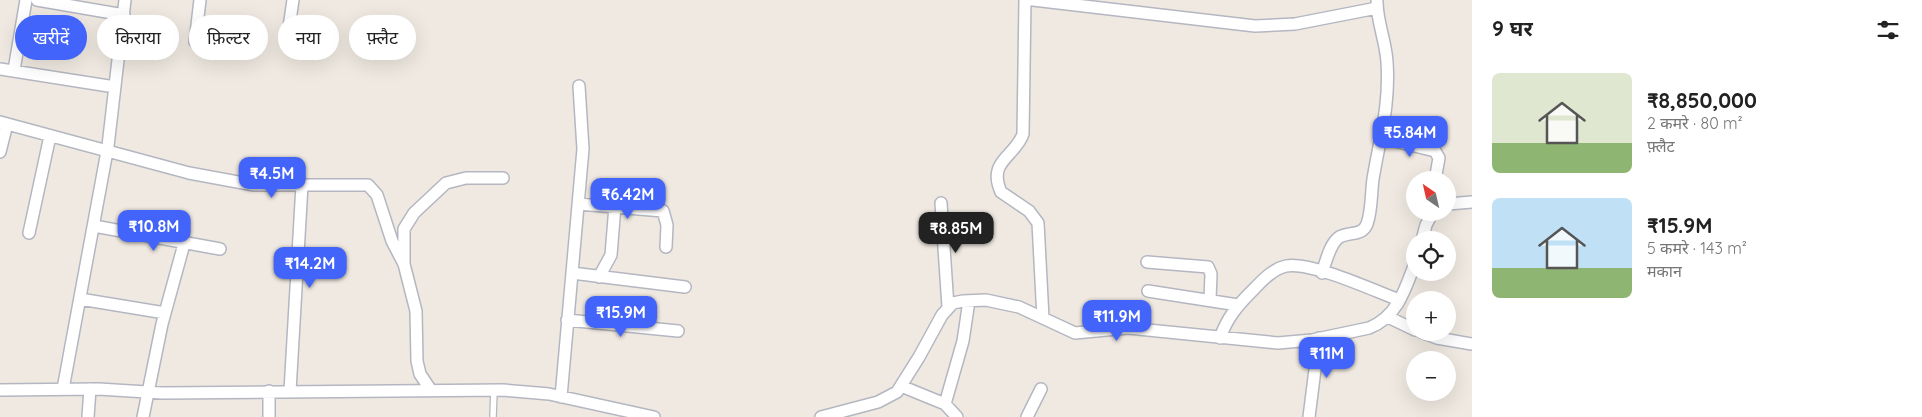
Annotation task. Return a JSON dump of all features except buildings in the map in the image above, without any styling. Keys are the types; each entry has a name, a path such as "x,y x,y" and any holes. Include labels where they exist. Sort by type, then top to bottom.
{"street":[{"path":"14,70 26,0"},
{"path":"37,0 119,15"},
{"path":"124,15 125,0"},
{"path":"198,15 200,0"},
{"path":"291,15 293,0"},
{"path":"1025,0 1023,134 1016,147 1003,159 997,176 1001,192 1029,211 1038,223 1043,318"},
{"path":"1033,0 1255,26 1295,24 1377,4 1388,75 1386,122 1367,224 1360,232 1346,234 1335,241 1322,272"},
{"path":"63,389 107,153 118,60"},
{"path":"0,69 115,87"},
{"path":"561,397 583,149 580,86"},
{"path":"0,152 3,123 107,153 189,173 254,185 361,184 373,188 392,242 404,264 416,311 417,361 420,374 430,389"},
{"path":"29,233 50,136"},
{"path":"1382,138 1435,151 1439,158 1437,171"},
{"path":"404,264 404,229 408,220 437,189 456,180 503,178"},
{"path":"290,391 302,186"},
{"path":"1456,203 1472,202"},
{"path":"941,203 948,307"},
{"path":"578,204 663,211 667,225 666,248"},
{"path":"599,276 611,255 616,206"},
{"path":"94,226 184,244 220,249"},
{"path":"142,417 165,313 184,244"},
{"path":"1146,262 1208,267 1211,274 1210,299"},
{"path":"1220,338 1227,319 1238,305 1267,277 1285,267 1302,267 1322,272 1400,300"},
{"path":"572,273 684,287"},
{"path":"821,417 878,402 897,392 948,307 953,303 969,300 1007,303 1075,333 1128,328 1278,343 1320,338 1369,328 1388,317 1400,300 1408,281"},
{"path":"1148,291 1210,299 1238,305"},
{"path":"80,299 165,313"},
{"path":"945,404 963,341 969,300"},
{"path":"1388,317 1406,326"},
{"path":"567,320 678,331"},
{"path":"1309,417 1320,338"},
{"path":"1454,341 1472,344"},
{"path":"901,386 945,404 957,417"},
{"path":"88,417 90,389"},
{"path":"0,390 90,389 147,392 494,390 561,397 654,417"},
{"path":"1027,417 1041,389"},
{"path":"269,391 269,417"}],"lane":[{"path":"493,417 494,390"}]}
